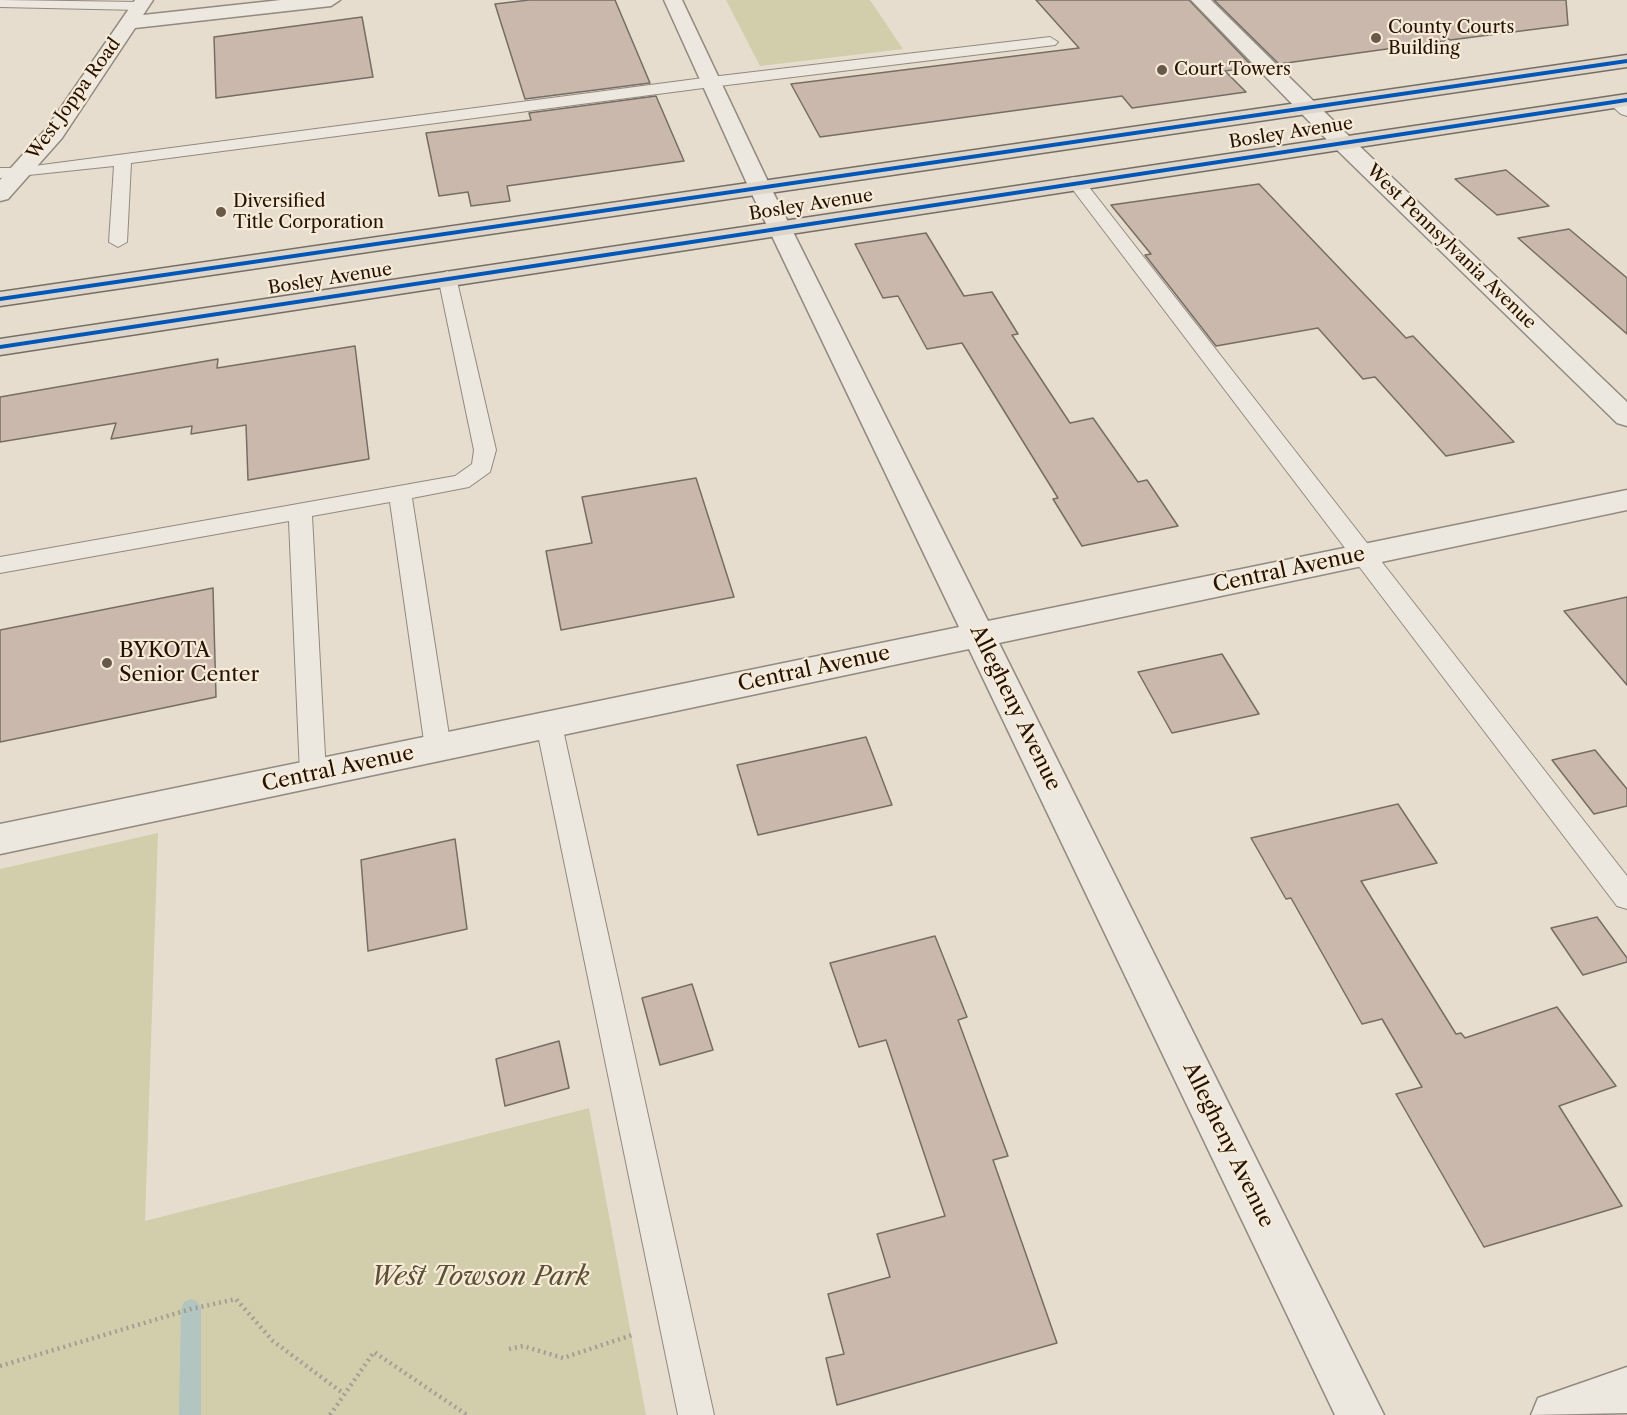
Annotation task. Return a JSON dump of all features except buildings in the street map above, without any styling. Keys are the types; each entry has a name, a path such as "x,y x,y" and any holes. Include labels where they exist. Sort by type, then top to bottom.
{"main road":[{"name":"Bosley Avenue","path":"0,299 1627,61"},
{"name":"Bosley Avenue","path":"0,347 779,226 1342,142 1623,104"}],"street":[{"path":"127,23 331,0"},
{"name":"Allegheny Avenue","path":"673,0 760,188 1360,1415"},
{"name":"West Pennsylvania Avenue","path":"1200,0 1308,109 1627,417"},
{"name":"West Joppa Road","path":"0,194 10,173 54,133 142,3"},
{"name":"Central Avenue","path":"0,839 1627,500"},
{"path":"1555,1415 1627,1390"}],"lane":[{"path":"0,3 142,3"},
{"path":"10,173 711,82 1050,42"},
{"path":"118,242 123,160"},
{"path":"1076,182 1365,554 1627,897"},
{"path":"0,565 461,482 482,467 485,450 447,277"},
{"path":"400,493 438,748"},
{"path":"300,510 313,774"},
{"path":"549,725 696,1415"}],"path":[{"path":"0,1365 191,1309 236,1299 273,1341 344,1394"},
{"path":"509,1349 516,1345 528,1346 564,1358 676,1322"},
{"path":"330,1415 374,1352 467,1415"}],"green space":[{"path":"726,0 870,0 903,49 760,66"},
{"name":"West Towson Park","path":"158,833 145,1221 589,1108 646,1415 0,1415 0,869"}],"waterway":[{"path":"190,1415 191,1309"}],"cycle path":[{"path":"0,299 1627,61"},
{"path":"0,347 1627,100"}],"place":[{"name":"County Courts Building","path":"1376,38"},
{"name":"Court Towers","path":"1162,70"},
{"name":"Diversified Title Corporation","path":"221,212"},
{"name":"BYKOTA Senior Center","path":"107,663"}]}
